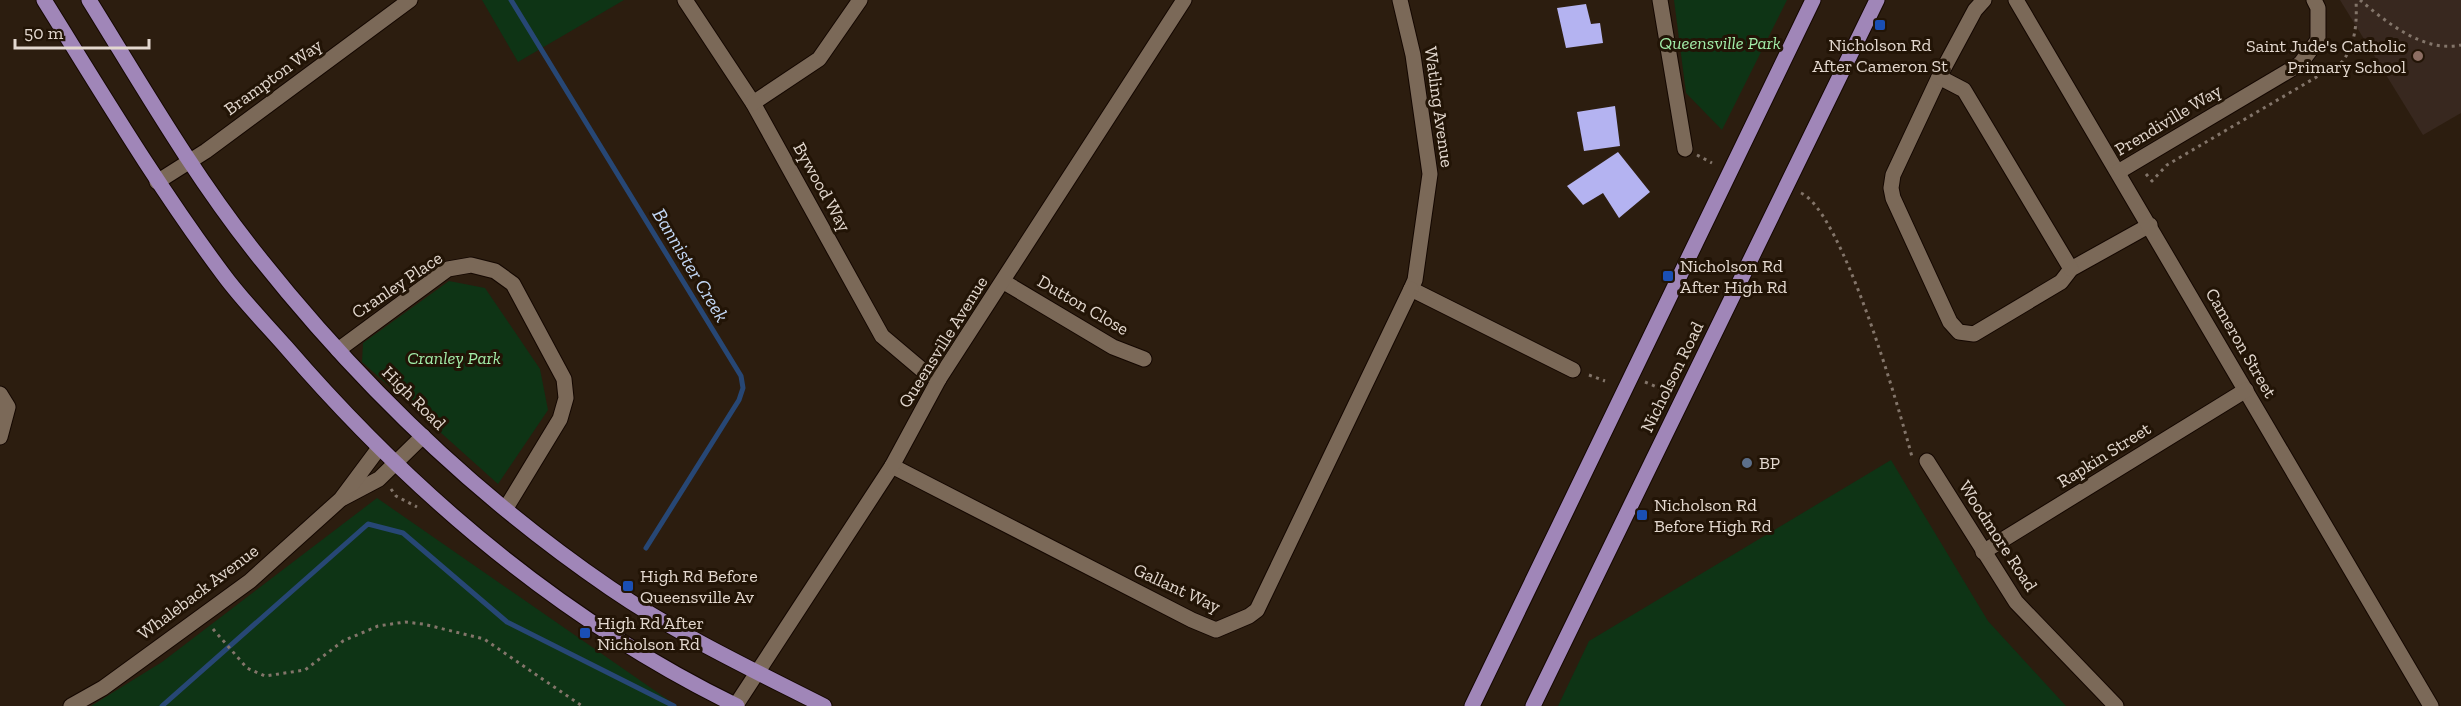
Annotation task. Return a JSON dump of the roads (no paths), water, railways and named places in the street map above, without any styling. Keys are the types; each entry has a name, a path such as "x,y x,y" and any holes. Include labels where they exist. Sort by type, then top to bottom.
{"main road":[{"path":"44,0 157,182 225,277 334,402 379,448 451,513 580,616 686,681 736,706"},
{"name":"High Road","path":"89,0 189,161 258,256 338,350 423,436 506,508 611,588 674,628 824,706"},
{"name":"Nicholson Road","path":"1472,706 1814,0"},
{"name":"Nicholson Road","path":"1533,706 1877,0"}],"street":[{"name":"Brampton Way","path":"157,182 410,0"},
{"name":"Bywood Way","path":"685,0 753,103 882,336 921,369 939,379"},
{"path":"753,103 819,59 860,0"},
{"name":"Queensville Avenue","path":"736,706 892,466 939,379 1004,282 1184,0"},
{"name":"Watling Avenue","path":"1400,0 1413,55 1430,174 1415,280 1411,289"},
{"path":"1660,0 1685,148"},
{"path":"1984,0 1975,10 1939,77 1893,175 1891,188 1893,198 1950,322 1959,332 1974,334 2061,282 2071,269 2150,225"},
{"name":"Cameron Street","path":"2016,0 2431,706"},
{"name":"Prendiville Way","path":"2118,172 2300,64 2318,40 2318,8 2314,0"},
{"path":"1939,77 1964,90 2071,269"},
{"name":"Cranley Place","path":"338,350 448,269 471,265 495,271 513,284 564,379 566,398 560,419 506,508"},
{"name":"Dutton Close","path":"1004,282 1113,347 1144,359"},
{"path":"1411,289 1573,370"},
{"name":"Gallant Way","path":"892,466 1192,620 1216,630 1226,627 1257,610 1411,289"},
{"name":"Rapkin Street","path":"1983,552 2246,390"},
{"path":"0,394 8,407 0,438"},
{"name":"Whaleback Avenue","path":"341,499 379,479 423,436"},
{"name":"Whaleback Avenue","path":"71,706 103,688 250,580 341,499 379,448"},
{"name":"Woodmore Road","path":"1927,461 2016,602 2116,706"}],"waterway":[{"name":"Bannister Creek","path":"511,0 741,376 743,388 739,400 646,548"},
{"path":"162,706 368,524 403,533 507,622 674,706"}],"place":[{"name":"Nicholson Rd After Cameron St","path":"1880,25"},
{"name":"Saint Jude's Catholic Primary School","path":"2418,56"},
{"name":"Nicholson Rd After High Rd","path":"1668,276"},
{"name":"BP","path":"1747,463"},
{"name":"Nicholson Rd Before High Rd","path":"1642,515"},
{"name":"High Rd Before Queensville Av","path":"628,586"},
{"name":"High Rd After Nicholson Rd","path":"585,633"}],"park label":[{"name":"Queensville Park","path":"1720,43"},
{"name":"Cranley Park","path":"454,358"}]}
